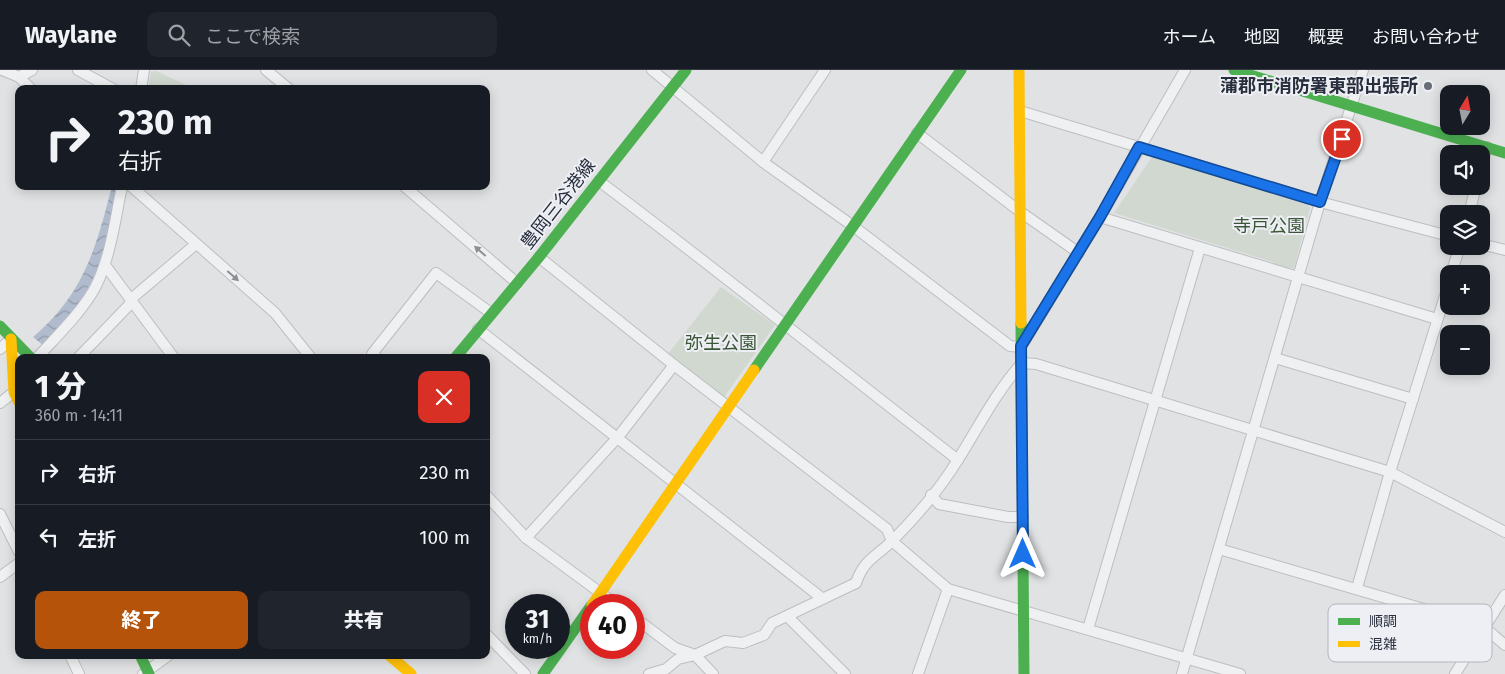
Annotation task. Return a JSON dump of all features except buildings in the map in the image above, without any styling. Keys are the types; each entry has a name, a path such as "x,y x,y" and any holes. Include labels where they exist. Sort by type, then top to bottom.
{"street":[{"path":"2,70 19,77 27,85"},
{"path":"19,77 32,70"},
{"path":"78,70 106,85"},
{"path":"142,85 144,70"},
{"path":"266,70 285,85"},
{"path":"652,70 764,162 853,226 1010,346 1021,346"},
{"name":"豊岡三谷港線","path":"458,354 539,257 686,70"},
{"path":"764,162 825,70"},
{"path":"490,499 526,538 600,593 961,70"},
{"path":"1019,70 1022,213 1021,346 1024,674"},
{"path":"1021,346 1100,217 1185,70"},
{"path":"1234,70 1480,145"},
{"path":"1182,674 1320,202 1363,70"},
{"path":"1020,111 1320,202 1440,234"},
{"path":"917,133 1022,213 1079,252"},
{"path":"1490,148 1505,152"},
{"path":"599,181 723,274 785,326 958,460"},
{"path":"40,354 95,288 105,265 121,190"},
{"path":"135,190 275,313 308,354"},
{"path":"409,190 517,283"},
{"path":"1100,217 1298,279 1438,320"},
{"path":"82,354 132,300 196,244"},
{"path":"1490,246 1505,250"},
{"path":"1088,629 1200,248"},
{"path":"539,257 728,408 887,530 892,541 948,589 1240,674"},
{"path":"105,265 171,354"},
{"path":"372,354 436,273 491,313"},
{"path":"1357,588 1390,472 1440,313"},
{"path":"0,326 11,340 27,354"},
{"path":"478,329 618,436 823,599"},
{"path":"0,349 11,340"},
{"path":"11,340 15,378"},
{"path":"1274,358 1413,399"},
{"path":"1022,363 1036,364 1154,402 1390,472 1505,532"},
{"path":"649,674 666,669 678,659 696,655 725,641 743,643 764,635 772,623 856,583 861,567 892,541 958,460 995,397 1022,363"},
{"path":"526,538 618,436 674,365"},
{"path":"0,403 15,398"},
{"path":"931,495 939,504 1008,517 1023,517"},
{"path":"0,514 15,544"},
{"path":"1219,549 1406,604"},
{"path":"0,577 15,566"},
{"path":"918,674 948,589"},
{"path":"1492,615 1505,595"},
{"path":"788,617 844,674"},
{"path":"543,674 580,623"},
{"path":"645,625 675,648 696,655 713,674"},
{"path":"1492,636 1505,645"},
{"path":"490,638 525,674"},
{"path":"72,659 79,674"},
{"path":"142,659 147,673 163,659"},
{"path":"394,659 411,674"},
{"path":"1455,674 1462,662"}],"green space":[{"path":"156,71 186,85 149,85 151,72"},
{"name":"寺戸公園","path":"1152,157 1307,204 1310,208 1294,268 1278,268 1273,262 1114,213"},
{"name":"弥生公園","path":"721,287 775,325 724,397 668,354"}],"water":[{"path":"111,190 118,190 107,240 94,278 72,312 44,346 33,337 65,304 76,287 86,269 100,230"}],"traffic: fast":[{"path":"458,354 539,257 686,70"},
{"path":"754,370 961,70"},
{"path":"1234,70 1505,153"},
{"path":"1021,323 1024,674"},
{"path":"0,326 27,354"},
{"path":"543,674 580,622"},
{"path":"142,659 149,674"}],"traffic: slow":[{"path":"1019,70 1021,323"},
{"path":"11,339 15,394"},
{"path":"600,594 754,370"},
{"path":"394,659 411,674"}],"place":[{"name":"蒲郡市消防署東部出張所","path":"1428,86"}],"route":[{"path":"1023,554 1021,346 1100,217 1139,147 1320,202 1342,139"}]}
